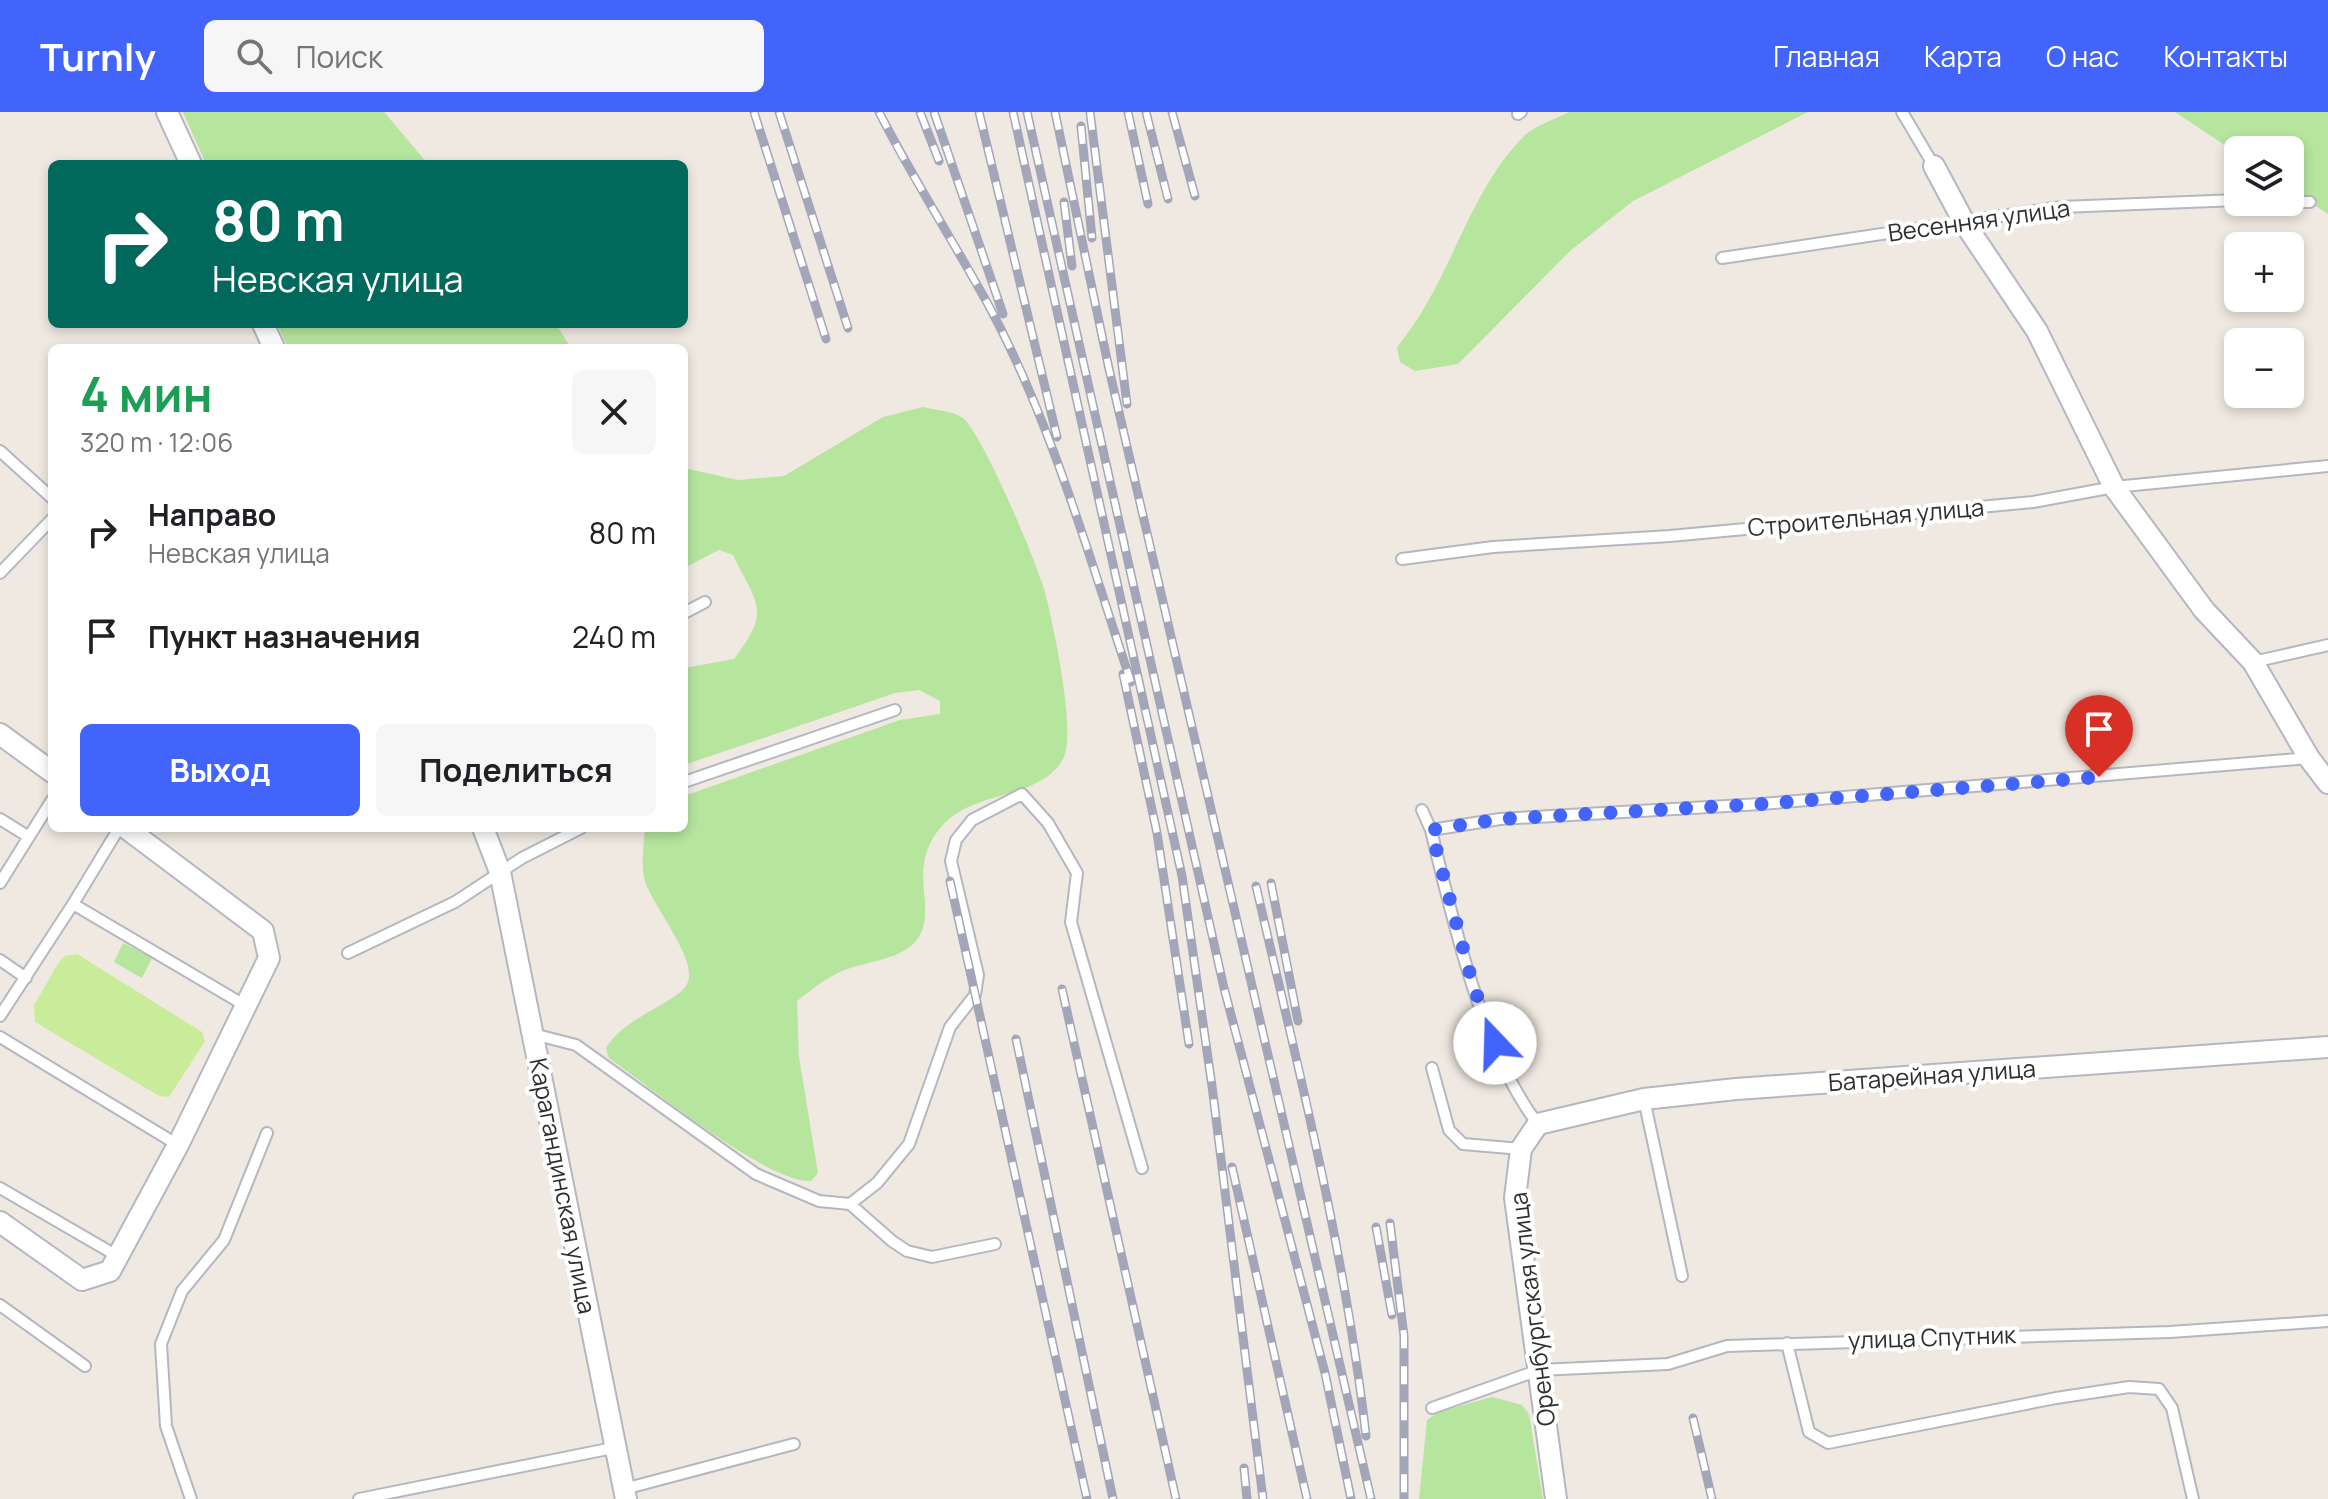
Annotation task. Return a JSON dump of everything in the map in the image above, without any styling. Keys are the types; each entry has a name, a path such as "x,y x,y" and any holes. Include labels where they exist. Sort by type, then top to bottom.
{"street":[{"path":"167,112 189,160"},
{"path":"1934,166 1965,224 2037,331 2114,487 2204,610 2253,662 2309,758 2328,783"},
{"path":"0,734 48,769"},
{"path":"0,1222 82,1280 110,1271 178,1145 269,958 263,931 131,832"},
{"name":"Карагандинская улица","path":"485,832 500,872 613,1448 625,1494"},
{"name":"Батарейная улица","path":"1538,1124 1644,1099 1736,1089 2328,1047"},
{"name":"Оренбургская улица","path":"1538,1124 1521,1149 1515,1198 1556,1499"}],"lane":[{"path":"1902,112 1934,166"},
{"name":"Весенняя улица","path":"1722,258 1965,224 2061,207 2224,201"},
{"path":"2304,202 2310,202"},
{"path":"0,451 48,494"},
{"name":"Строительная улица","path":"1402,559 1493,547 1670,536 2017,503 2114,487 2328,466"},
{"path":"0,573 48,523"},
{"path":"688,611 705,602"},
{"path":"2253,662 2328,645"},
{"path":"688,781 895,710"},
{"path":"1431,830 1500,819 1761,804 2309,758"},
{"path":"850,1204 877,1183 909,1144 950,1027 975,995 978,975 951,861 956,840 972,820 1022,794 1048,823 1077,873 1071,922 1142,1168"},
{"path":"0,883 48,806"},
{"path":"1422,810 1431,830 1473,985 1506,1072 1538,1124"},
{"path":"0,819 29,837"},
{"path":"0,1016 117,832"},
{"path":"348,953 455,902 500,872 574,832"},
{"path":"73,904 246,1006"},
{"path":"0,960 26,978"},
{"path":"532,1034 576,1045 756,1174 819,1201 850,1204 907,1251 932,1257 995,1244"},
{"path":"0,1037 178,1145"},
{"path":"1432,1068 1449,1130 1463,1144 1521,1149"},
{"path":"1644,1099 1682,1276"},
{"path":"191,1499 166,1426 161,1344 182,1291 224,1240 233,1223 267,1133"},
{"path":"0,1188 119,1257"},
{"path":"0,1305 85,1366"},
{"name":"улица Спутник","path":"1432,1408 1539,1370 1668,1364 1727,1346 2170,1332 2328,1321"},
{"path":"1787,1343 1809,1432 1828,1443 2056,1398 2129,1387 2159,1389 2172,1408 2193,1499"},
{"path":"625,1494 794,1444"},
{"path":"359,1499 613,1448"}],"green space":[{"path":"183,112 384,112 425,160 204,160"},
{"path":"1569,112 1808,112 1633,201 1570,251 1458,364 1415,371 1400,362 1397,347 1416,322 1473,211 1505,158 1530,131"},
{"path":"2175,112 2328,112 2328,214 2304,198 2304,136 2224,136 2224,145"},
{"path":"279,328 558,328 568,344 286,344"},
{"path":"923,407 949,412 963,418 983,448 1021,529 1045,592 1066,703 1067,746 1063,759 1041,781 961,811 948,820 934,837 923,870 925,915 915,942 891,957 836,974 797,1001 799,1057 818,1173 811,1181 766,1167 708,1131 609,1058 606,1048 625,1028 681,991 687,984 689,974 680,946 644,877 645,832 688,832 688,795 900,720 940,714 940,701 919,690 895,693 688,764 688,667 734,659 753,629 757,608 733,555 719,550 688,566 688,469 738,480 784,476 883,417"},
{"path":"123,943 152,958 142,978 114,962"},
{"path":"77,954 202,1032 205,1041 169,1097 159,1096 35,1022 34,1005 59,962 65,956"},
{"path":"1492,1397 1522,1405 1529,1414 1543,1499 1419,1499 1427,1420 1438,1412"}],"railway":[{"path":"754,112 826,339"},
{"path":"779,112 848,328"},
{"path":"879,112 1012,352 1051,444 1131,682"},
{"path":"920,112 939,161"},
{"path":"934,112 1003,314"},
{"path":"979,112 1057,437"},
{"path":"1013,112 1182,876 1212,1086 1263,1499"},
{"path":"1027,112 1224,988 1325,1373 1351,1499"},
{"path":"1055,112 1109,369 1371,1499"},
{"path":"1090,112 1127,404"},
{"path":"1128,112 1148,204"},
{"path":"1146,112 1168,199"},
{"path":"1172,112 1195,196"},
{"path":"1081,126 1092,238"},
{"path":"1064,202 1072,266"},
{"path":"1123,674 1157,833 1189,1044"},
{"path":"950,881 1087,1499"},
{"path":"1271,883 1298,1021"},
{"path":"1256,886 1333,1228 1366,1436"},
{"path":"1062,989 1176,1499"},
{"path":"1016,1039 1113,1499"},
{"path":"1232,1167 1307,1499"},
{"path":"1390,1223 1404,1336 1404,1499"},
{"path":"1376,1227 1392,1315"},
{"path":"1693,1418 1712,1499"},
{"path":"1244,1468 1247,1499"}],"route":[{"path":"1495,1043 1473,985 1444,888 1431,830 1500,819 1761,804 2099,777"}]}
